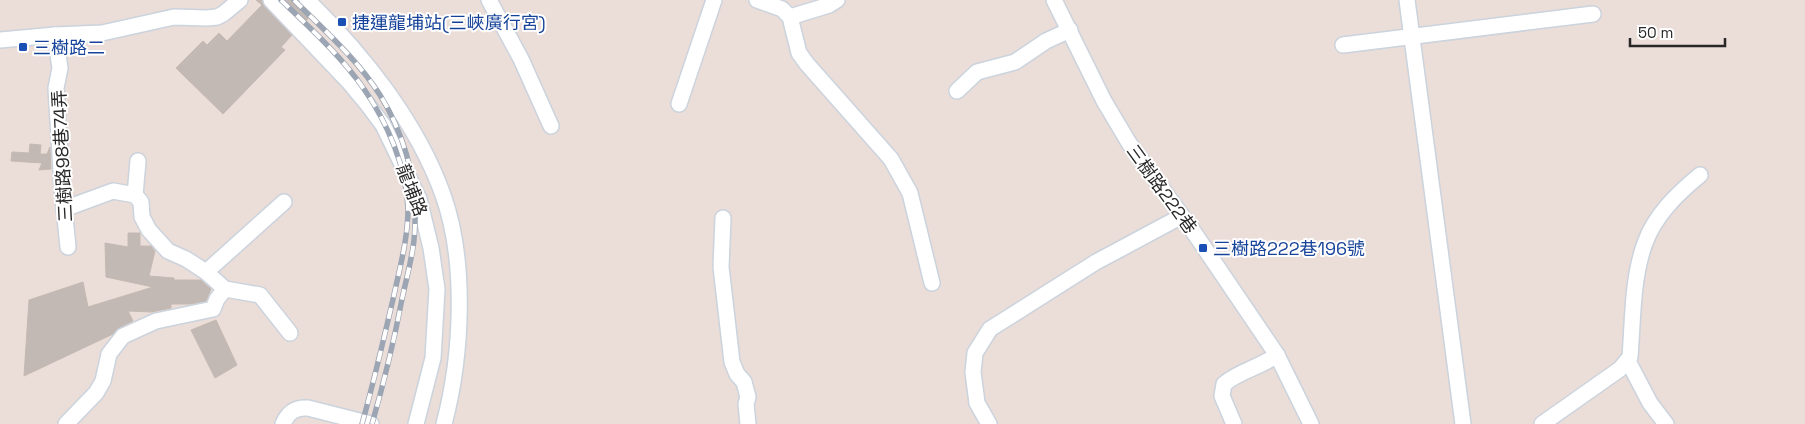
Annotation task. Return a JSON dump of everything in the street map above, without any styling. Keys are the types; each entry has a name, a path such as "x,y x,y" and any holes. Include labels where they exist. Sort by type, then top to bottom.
{"street":[{"path":"0,40 102,33 174,17 217,17 240,0"},
{"name":"龍埔路","path":"271,0 350,82 368,105 387,132 419,199 431,248 437,289 433,358 416,424"},
{"name":"龍埔路","path":"307,0 336,27 400,109 428,157 444,196 453,231 459,283 458,348 449,407 444,424"},
{"path":"490,0 521,59 551,126"},
{"path":"679,104 714,0"},
{"path":"757,0 782,9 790,17 800,53 807,64 891,159 910,193 932,283"},
{"path":"790,17 829,5 837,0"},
{"name":"三樹路222巷","path":"1054,0 1104,101 1129,143 1182,216 1277,355 1311,424"},
{"path":"1407,0 1463,424"},
{"path":"1344,45 1593,14"},
{"path":"957,91 977,72 1015,62 1046,41 1070,30"},
{"name":"三樹路98巷74弄","path":"55,35 60,68 56,88 68,247"},
{"path":"138,161 136,195 141,202 142,217 149,230 168,252 206,272 225,288 260,295 290,333"},
{"path":"1542,424 1620,369 1628,361 1630,357 1638,265 1645,241 1663,211 1685,187 1700,175"},
{"path":"64,209 113,191 136,195"},
{"path":"206,272 284,202"},
{"path":"989,424 978,403 973,372 975,353 990,329 1096,262 1182,216"},
{"path":"723,218 721,267 732,362 737,374 744,382 748,397 746,404 748,424"},
{"path":"66,424 96,393 103,381 109,354 122,336 156,322 213,308 225,288"},
{"path":"1234,424 1222,396 1224,384 1267,363 1277,355"},
{"path":"1628,361 1650,403 1666,424"},
{"path":"283,424 288,415 301,407 372,424"}],"building":[{"path":"256,0 262,0 264,6 292,35 281,47 285,50 223,114 176,68 203,41 207,45 219,33 227,41 262,5"},
{"path":"284,0 298,0 300,6 310,16 305,22"},
{"path":"30,144 41,145 40,154 47,154 50,147 51,169 39,170 42,163 11,161 12,152 29,153"},
{"path":"128,233 140,233 140,246 151,246 155,251 149,276 174,278 174,280 201,280 211,289 206,301 191,304 171,304 171,308 152,312 128,311 133,321 119,328 113,334 24,376 29,300 83,282 88,307 153,287 106,277 105,243 128,247"},
{"path":"216,320 237,365 215,378 191,330"}],"railway":[{"path":"281,0 335,54 364,89 388,131 400,162 407,193 408,220 401,263 362,424"},
{"path":"294,0 351,57 380,95 404,147 413,183 415,221 412,255 372,424"}],"place":[{"name":"捷運龍埔站(三峽廣行宮)","path":"342,22"},
{"name":"三樹路二","path":"23,47"},
{"name":"三樹路222巷196號","path":"1203,248"}]}
